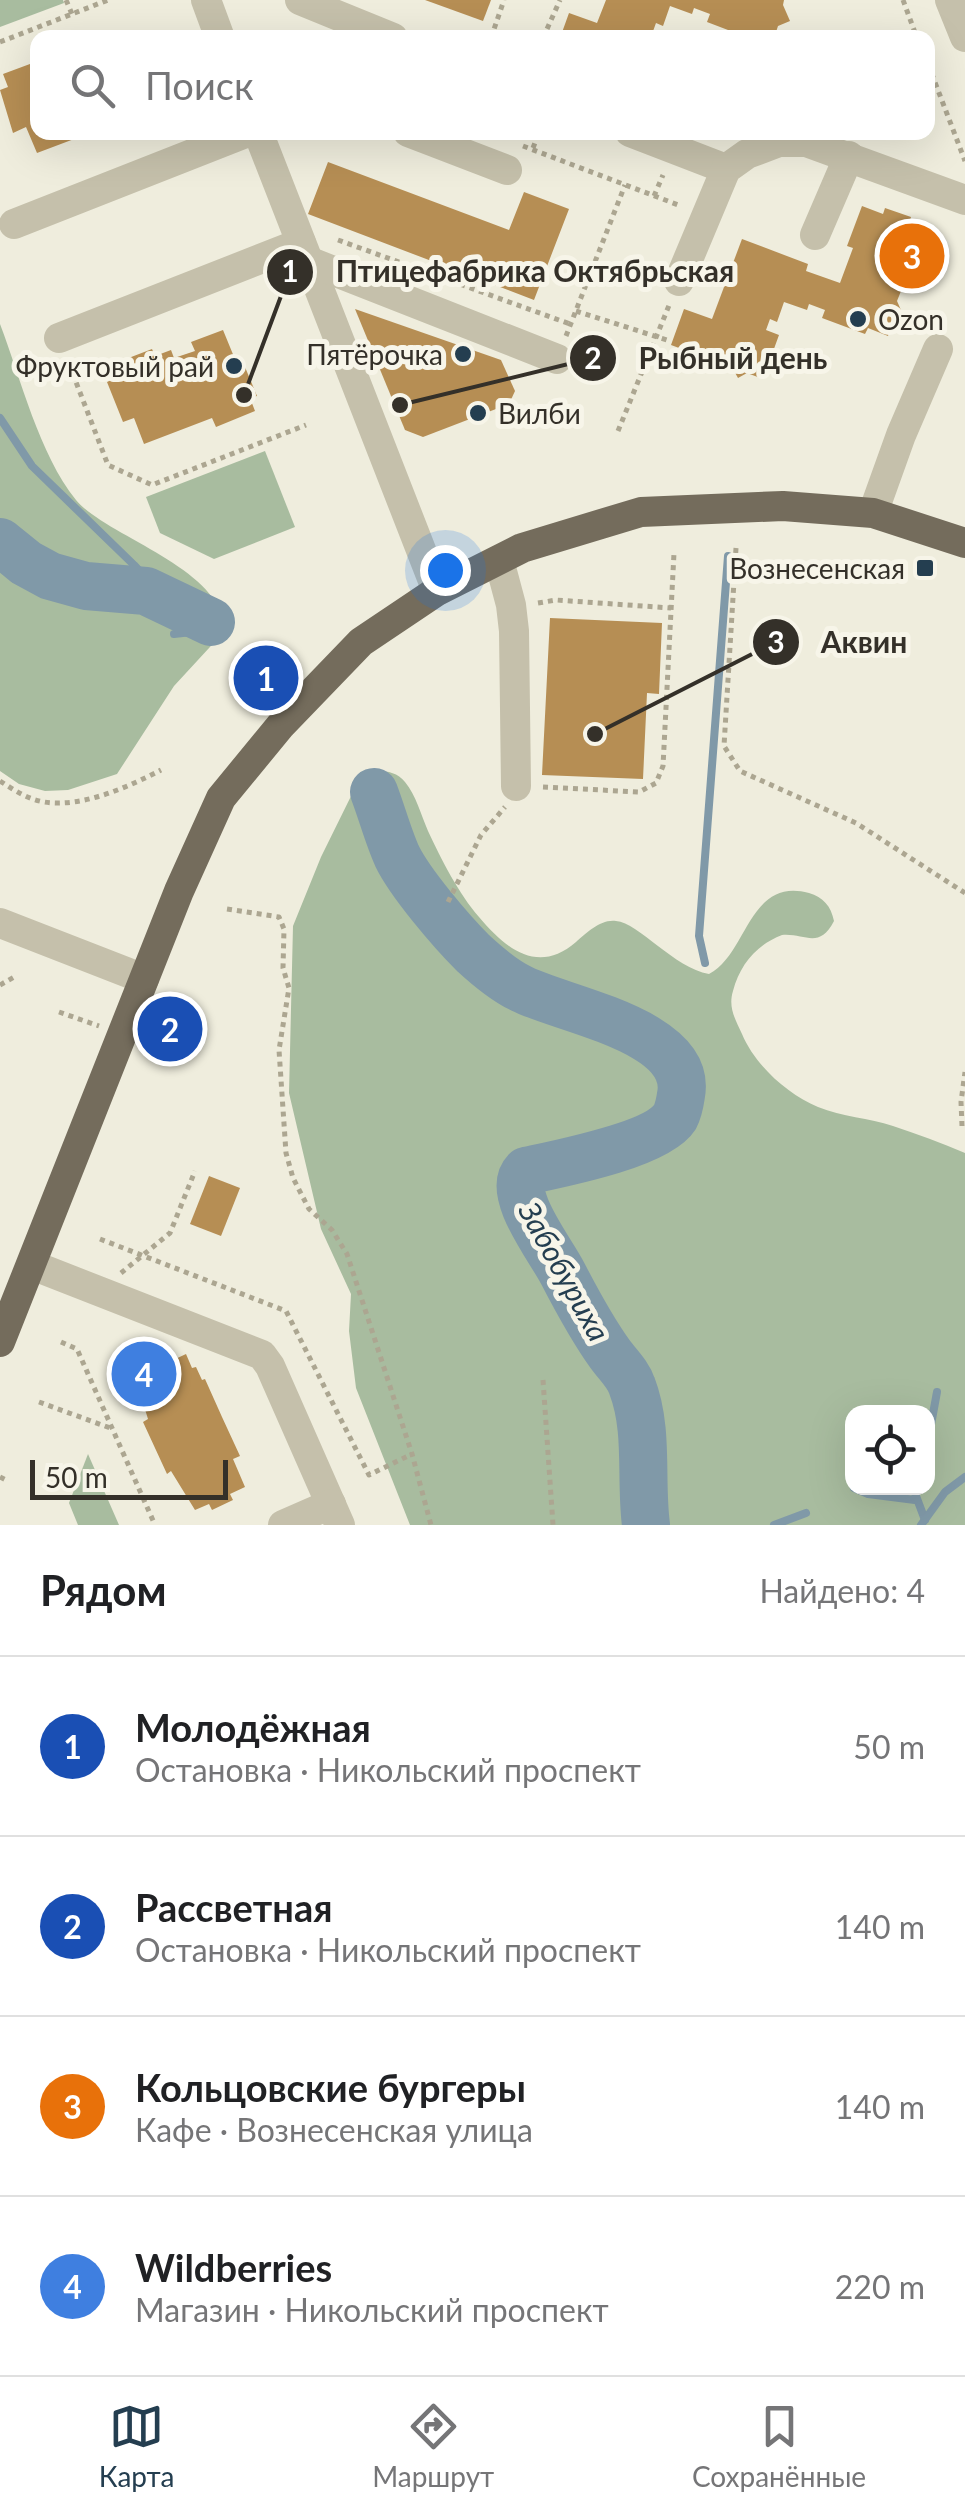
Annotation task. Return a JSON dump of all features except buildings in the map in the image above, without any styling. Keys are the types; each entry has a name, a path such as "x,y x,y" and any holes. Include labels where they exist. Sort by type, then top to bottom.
{"main road":[{"path":"0,1342 178,891 222,798 281,725 361,642 437,591 522,548 642,512 783,506 873,514 965,543"}],"street":[{"path":"206,0 217,30"},
{"path":"300,0 373,30"},
{"path":"950,0 965,37"},
{"path":"14,224 243,140"},
{"path":"261,140 437,591"},
{"path":"429,140 506,170"},
{"path":"651,140 726,169"},
{"path":"679,281 726,169 747,154 779,142 806,142 965,200"},
{"path":"815,234 849,156"},
{"path":"59,338 304,252 556,359"},
{"path":"873,514 938,349"},
{"path":"498,560 512,612 516,786"},
{"path":"0,922 144,980"},
{"path":"32,1264 262,1356 270,1366 336,1514 283,1525"}],"path":[{"path":"66,0 72,14"},
{"path":"31,30 108,0"},
{"path":"494,30 504,0"},
{"path":"547,30 560,0"},
{"path":"902,0 914,30"},
{"path":"0,42 30,30"},
{"path":"935,82 965,161"},
{"path":"532,150 536,140"},
{"path":"506,170 518,144 708,217"},
{"path":"556,359 625,185"},
{"path":"338,240 570,324"},
{"path":"618,431 679,281"},
{"path":"576,310 667,340"},
{"path":"59,338 108,465 152,484 306,425"},
{"path":"736,548 724,746 731,761 740,771 856,823 965,893"},
{"path":"448,902 481,835 502,814 516,786 640,792 656,783 663,766 674,553"},
{"path":"512,612 556,600 671,608"},
{"path":"0,781 22,796 46,802 100,794 161,770"},
{"path":"227,908 279,917 284,928 283,968 288,988 279,1050 286,1154 292,1178 309,1209 332,1230 347,1254 431,1525"},
{"path":"0,985 16,976"},
{"path":"59,1012 100,1026"},
{"path":"142,1041 172,1051"},
{"path":"962,1126 960,1102 965,1072"},
{"path":"99,1290 170,1233 195,1171"},
{"path":"61,1342 78,1349 155,1525"},
{"path":"542,1380 552,1525"},
{"path":"39,1402 113,1429"}],"green space":[{"path":"0,0 63,0 64,3 0,27"},
{"path":"0,324 41,439 76,500 91,514 190,575 209,593 220,613 221,635 174,686 117,774 68,790 45,791 19,784 0,771"},
{"path":"265,451 295,527 214,559 160,533 146,497"},
{"path":"378,771 402,779 472,908 500,939 523,954 549,957 599,924 616,921 635,929 683,963 709,974 722,964 761,906 773,896 789,891 809,893 826,903 834,921 823,935 782,935 757,950 736,982 732,1008 755,1057 773,1077 806,1101 893,1126 965,1153 965,1525 410,1525 356,1388 349,1331 351,1294 321,1229 289,1093 293,926 356,786"},
{"path":"88,1454 119,1525 78,1525 69,1503"}],"waterway":[{"path":"0,418 32,466 165,599"},
{"name":"Забобуриха","path":"0,542 50,576 86,586 146,591 211,622"},
{"path":"705,963 699,936 728,556"},
{"path":"174,634 192,632 202,617"},
{"name":"Забобуриха","path":"374,792 403,867 473,953 522,989 647,1039 667,1054 679,1073 679,1106 665,1127 606,1152 526,1171 521,1181 521,1193 532,1222 591,1325 632,1386 641,1420 646,1525"},
{"path":"935,1405 937,1392"},
{"name":"Забобуриха","path":"921,1525 945,1492 965,1477"},
{"path":"876,1495 915,1500"},
{"path":"916,1495 925,1520"},
{"path":"774,1525 806,1513"}],"place":[{"name":"Кольцовские бургеры","path":"912,256"},
{"name":"Ozon","path":"858,319"},
{"name":"Пятёрочка","path":"463,354"},
{"name":"Фруктовый рай","path":"234,366"},
{"name":"Птицефабрика Октябрьская","path":"244,395"},
{"name":"Рыбный день","path":"400,405"},
{"name":"Вилби","path":"478,413"},
{"name":"Вознесенская","path":"925,568"},
{"name":"Молодёжная","path":"266,678"},
{"name":"Аквин","path":"595,734"},
{"name":"Рассветная","path":"170,1029"},
{"name":"Wildberries","path":"144,1374"}]}
